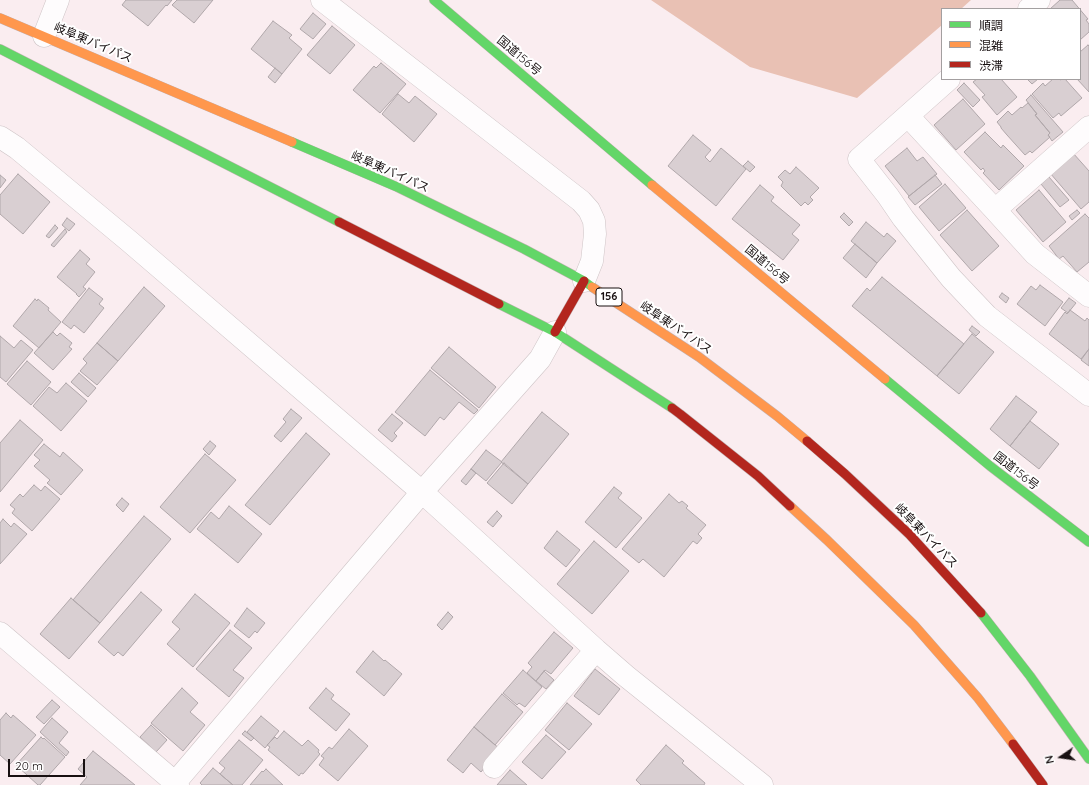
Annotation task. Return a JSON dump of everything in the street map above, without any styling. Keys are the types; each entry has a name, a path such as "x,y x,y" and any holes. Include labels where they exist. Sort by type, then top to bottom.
{"highway":[{"name":"国道156号","path":"434,0 664,195 990,466 1089,542"},
{"name":"岐阜東バイパス","path":"0,18 397,187 524,249 584,281 699,357 777,416 846,474 909,534 976,607 1030,676 1089,759"},
{"path":"0,49 555,332 680,414 758,476 828,540 914,625 978,698 1043,785"},
{"name":"156","path":"555,332 584,281"}],"street":[{"path":"44,36 58,0"},
{"path":"322,0 581,201 589,210 594,221 595,234 592,261 584,281"},
{"path":"1030,8 1039,0"},
{"path":"948,80 859,158 903,218 946,272 987,316 1089,395"},
{"path":"908,116 1035,254 1089,296"},
{"path":"995,210 1089,127"},
{"path":"0,137 17,148 111,227 422,492 626,676 762,785"},
{"path":"0,633 175,784 422,492 540,359 555,332"},
{"path":"494,767 596,650"}],"shaded area":[{"path":"651,0 971,0 962,8 941,8 941,26 857,98 750,67"}],"building":[{"path":"126,0 172,0 148,26 122,5"},
{"path":"177,0 213,0 194,23 172,5"},
{"path":"1060,0 1072,0 1079,8 1051,8"},
{"path":"1081,11 1088,19 1086,20 1089,24 1089,32 1081,39"},
{"path":"313,13 326,24 313,39 300,29"},
{"path":"273,21 292,35 289,38 302,49 282,74 251,49"},
{"path":"332,26 355,45 330,74 307,55"},
{"path":"1088,45 1089,46 1089,92 1078,80 1081,80 1081,51"},
{"path":"381,63 406,84 380,113 353,90 374,66 376,68"},
{"path":"275,68 282,74 275,83 268,77"},
{"path":"976,80 1002,80 1017,97 997,115 982,97 985,95 973,82"},
{"path":"1028,80 1037,80 1032,84"},
{"path":"1052,80 1066,80 1082,98 1061,116 1059,113 1053,118 1032,94 1043,83 1045,86"},
{"path":"964,83 980,100 973,107 957,90"},
{"path":"398,94 409,103 415,96 437,114 414,142 382,114"},
{"path":"1031,95 1063,132 1052,141 1048,135 1050,133 1035,115 1037,114 1026,100"},
{"path":"963,99 985,124 956,150 934,125"},
{"path":"1028,103 1037,114 1035,115 1050,133 1048,135 1050,137 1032,153 1030,151 1025,155 997,122 1008,111 1012,115"},
{"path":"985,132 1001,148 1003,145 1024,166 999,190 983,173 985,171 983,168 981,170 964,152"},
{"path":"693,135 711,150 705,157 710,162 721,148 746,169 716,206 668,166"},
{"path":"907,148 917,161 923,157 937,174 909,196 885,166"},
{"path":"1073,153 1089,171 1089,202 1081,209 1050,173"},
{"path":"748,161 755,167 750,172 743,166"},
{"path":"796,167 819,188 810,197 813,200 808,205 805,202 801,206 781,186 783,182 778,177 785,170 790,174"},
{"path":"18,174 50,202 23,234 0,214 0,195"},
{"path":"0,175 6,180 0,188"},
{"path":"935,175 942,184 915,205 908,197"},
{"path":"1049,177 1069,200 1060,207 1041,184"},
{"path":"945,184 966,208 939,231 919,207"},
{"path":"760,185 774,197 771,201 800,225 792,234 799,240 783,260 732,219"},
{"path":"1039,190 1066,222 1043,242 1016,210"},
{"path":"967,210 999,246 972,271 940,235"},
{"path":"1077,210 1080,213 1072,220 1069,216"},
{"path":"844,213 853,222 849,226 840,217"},
{"path":"1085,214 1089,218 1089,262 1077,272 1063,256 1059,259 1049,246"},
{"path":"67,218 75,224 69,231 62,225"},
{"path":"866,222 884,237 887,233 896,241 877,263 851,241"},
{"path":"55,225 58,228 49,238 46,236"},
{"path":"65,229 67,232 54,247 51,245"},
{"path":"855,244 877,263 866,278 843,258"},
{"path":"80,250 90,259 86,264 95,272 83,287 86,289 79,297 57,277"},
{"path":"882,277 964,344 937,376 852,306 867,288 870,291"},
{"path":"1040,285 1063,302 1045,326 1017,304 1031,286 1036,290"},
{"path":"144,287 165,306 118,361 97,343"},
{"path":"89,288 103,299 99,304 104,308 84,333 74,325 71,329 62,322"},
{"path":"1002,293 1009,298 1006,303 999,297"},
{"path":"1069,298 1076,303 1068,313 1061,308"},
{"path":"35,299 37,301 38,299 49,308 48,310 61,322 39,348 13,326"},
{"path":"1070,310 1085,321 1087,318 1089,320 1089,349 1081,359 1049,334 1065,312 1067,314"},
{"path":"972,326 980,332 976,336 969,330"},
{"path":"53,332 57,336 60,333 72,343 69,347 72,349 53,370 34,353"},
{"path":"972,334 994,352 959,394 937,376"},
{"path":"0,336 14,348 21,340 33,350 6,382 0,377"},
{"path":"97,343 118,361 97,385 80,371 87,363 83,359"},
{"path":"449,347 496,387 479,408 431,368"},
{"path":"1089,349 1089,366 1081,360"},
{"path":"27,361 51,382 31,405 7,384"},
{"path":"430,370 478,410 474,414 459,402 444,420 440,417 425,436 395,412"},
{"path":"79,373 96,388 88,397 71,382"},
{"path":"66,383 87,401 61,431 33,406 49,387 57,393"},
{"path":"1016,396 1037,412 1010,446 990,429"},
{"path":"291,409 302,418 281,442 274,436 286,422 283,419"},
{"path":"542,412 569,434 528,484 501,462"},
{"path":"392,414 403,423 394,433 397,436 392,442 378,430"},
{"path":"20,420 43,440 0,492 0,443"},
{"path":"1030,421 1059,444 1039,469 1010,446"},
{"path":"306,433 330,454 270,525 245,505"},
{"path":"210,441 216,446 209,455 203,449"},
{"path":"44,444 60,457 63,452 83,470 61,495 47,483 50,480 34,466 40,460 34,455"},
{"path":"486,450 502,462 486,481 471,469"},
{"path":"205,454 236,480 190,533 160,507"},
{"path":"504,463 528,484 512,504 487,483"},
{"path":"471,469 476,473 466,485 461,481"},
{"path":"34,485 41,491 45,486 60,499 32,531 12,513 15,509 10,505 20,494 23,497"},
{"path":"614,487 622,493 618,498 642,518 616,548 585,522"},
{"path":"669,494 679,503 682,501 688,506 686,508 706,525 698,534 702,538 697,544 693,541 664,577 643,559 639,563 622,549"},
{"path":"122,498 129,504 123,512 116,505"},
{"path":"229,506 262,534 238,563 197,529 211,512 219,519"},
{"path":"497,511 502,516 493,527 487,522"},
{"path":"144,516 171,539 100,623 73,600"},
{"path":"3,519 11,527 14,523 27,534 0,564 0,523"},
{"path":"557,531 580,550 566,567 544,548"},
{"path":"594,541 629,571 592,614 557,584"},
{"path":"141,592 162,610 123,656 118,652 114,656 98,642"},
{"path":"195,594 230,623 193,667 167,644 180,629 172,622"},
{"path":"71,598 100,623 69,659 40,634"},
{"path":"247,608 265,623 257,633 255,631 249,638 234,626"},
{"path":"448,612 453,617 442,630 437,625"},
{"path":"230,630 252,648 233,670 244,678 229,697 196,669"},
{"path":"554,632 573,648 551,674 545,670 536,681 527,673 532,667 528,663"},
{"path":"373,651 402,674 384,696 356,672"},
{"path":"595,669 620,689 599,715 574,696"},
{"path":"523,670 542,687 525,707 519,703 517,705 503,693"},
{"path":"544,671 554,680 546,689 536,681"},
{"path":"182,688 198,703 190,712 205,725 183,751 151,723"},
{"path":"326,688 334,695 331,699 350,714 336,731 309,708"},
{"path":"502,694 523,712 495,745 474,727"},
{"path":"52,700 60,707 44,724 36,717"},
{"path":"567,703 592,724 569,750 545,730"},
{"path":"6,713 11,718 13,715 36,735 10,764 0,755 0,720"},
{"path":"261,716 279,731 265,748 247,732"},
{"path":"52,718 68,732 59,743 69,752 66,756 40,732"},
{"path":"151,725 167,740 156,752 140,737"},
{"path":"474,727 500,749 481,772 471,763 463,773 447,760"},
{"path":"349,729 368,746 338,781 319,765 324,758 321,756 329,747 332,749"},
{"path":"245,731 254,738 251,741 242,734"},
{"path":"284,731 302,746 308,740 319,750 318,752 320,754 303,774 301,773 299,776 268,750 270,747 267,745 275,737 277,739"},
{"path":"546,735 566,752 542,779 522,762"},
{"path":"41,737 65,757 40,785 38,785 16,765"},
{"path":"239,740 263,760 242,785 233,785 220,774 225,768 219,763"},
{"path":"666,745 684,761 682,763 705,783 704,785 641,785 636,780"},
{"path":"93,751 135,785 80,785 87,777 78,769"},
{"path":"213,768 233,785 202,785 200,783"},
{"path":"266,769 283,785 250,785 262,771 263,772"},
{"path":"510,770 527,785 497,785"}],"traffic: fast":[{"path":"434,0 652,185"},
{"path":"0,49 339,222"},
{"path":"292,142 397,187 524,249 584,281 592,287"},
{"path":"499,304 555,332 672,408"},
{"path":"885,379 990,466 1089,542"},
{"path":"981,613 1030,676 1089,759"}],"traffic: slow":[{"path":"0,18 292,142"},
{"path":"652,185 885,379"},
{"path":"592,287 699,357 777,416 807,441"},
{"path":"790,506 914,625 978,698 1013,744"}],"traffic: jam":[{"path":"339,222 499,304"},
{"path":"555,332 584,281"},
{"path":"672,408 758,476 790,506"},
{"path":"807,441 845,474 909,534 981,613"},
{"path":"1013,744 1043,785"}]}
